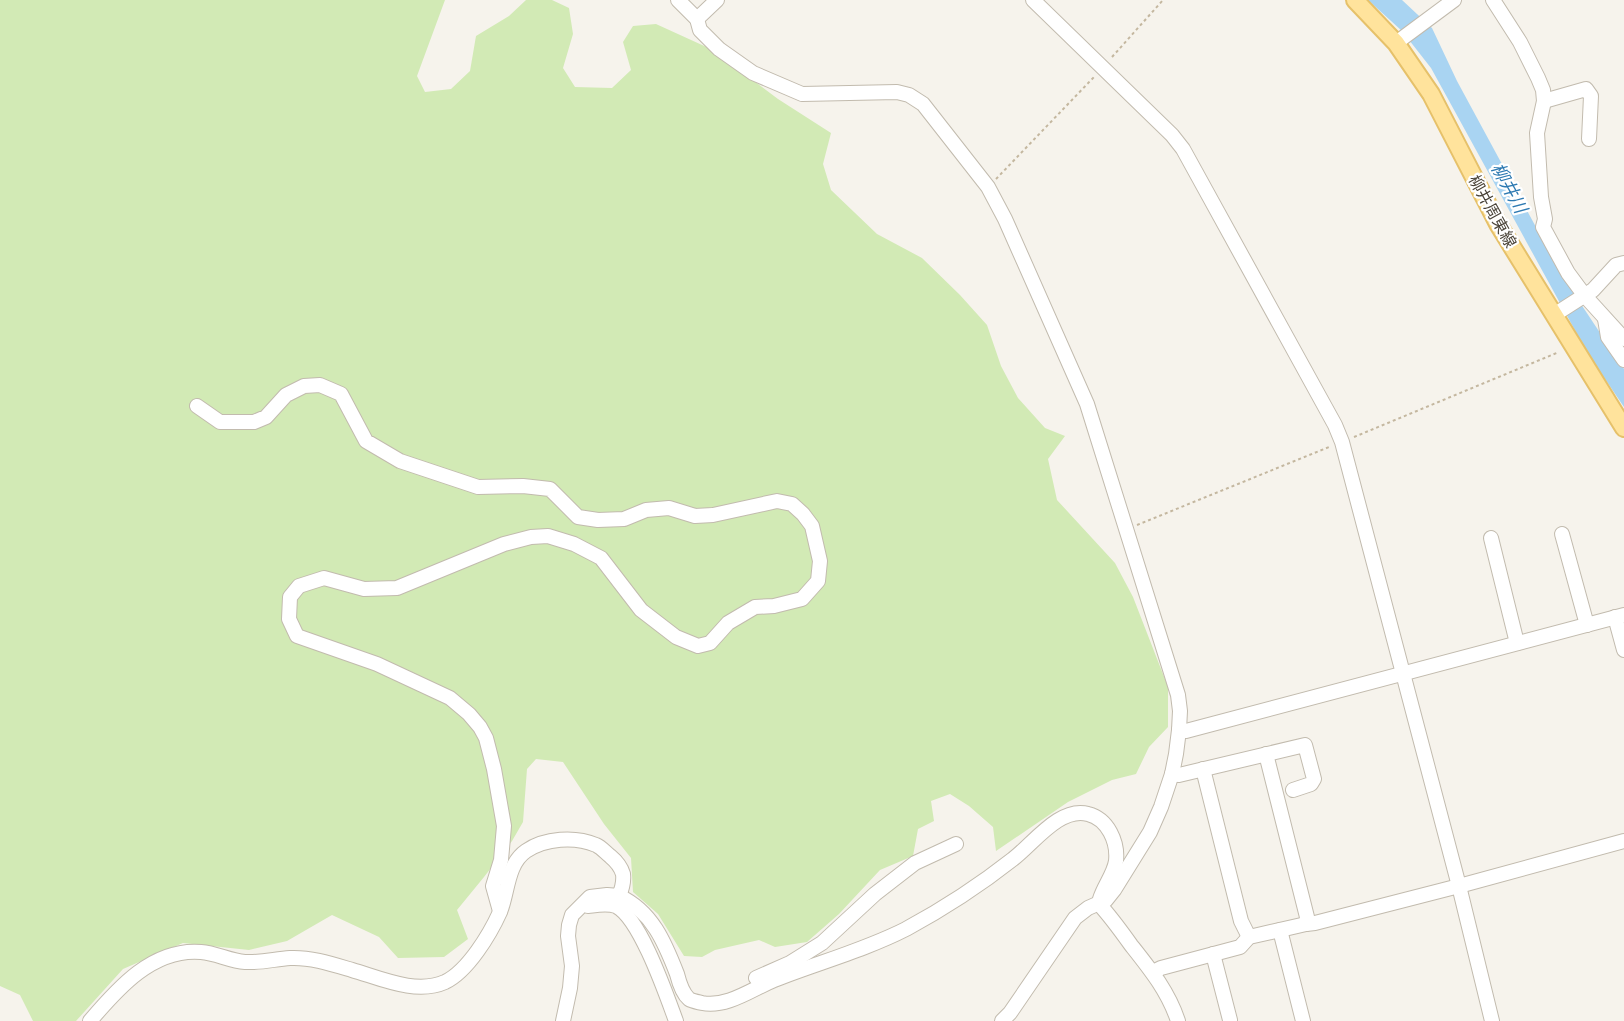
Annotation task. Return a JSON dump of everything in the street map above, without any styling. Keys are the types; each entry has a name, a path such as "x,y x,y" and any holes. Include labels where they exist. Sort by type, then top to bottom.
{"main road":[{"name":"柳井周東線","path":"1355,0 1398,40 1431,94 1498,224 1557,314 1573,346 1624,428"}],"street":[{"path":"678,0 697,19 700,30 720,49 753,73 802,94 897,92 909,95 923,104 988,187 1005,219 1087,404 1178,695 1179,730 1172,774 1150,832 1114,890 1106,900 1088,908 1075,918 1010,1013 1002,1021"},
{"path":"697,19 717,0"},
{"path":"1033,0 1172,135 1183,149 1335,425 1342,442 1403,673 1492,1021"},
{"path":"1398,40 1454,0"},
{"path":"1493,0 1520,42 1543,90 1544,101 1537,133 1541,197 1545,219 1543,227 1584,297 1624,339"},
{"path":"1544,101 1586,89 1591,96 1589,139"},
{"path":"1557,314 1584,297 1616,265 1624,262"},
{"path":"1605,319 1608,337 1624,360"},
{"path":"197,406 220,422 254,422 266,417 286,395 304,386 320,385 341,394 366,441 400,461 478,487 524,486 550,489 578,517 598,520 624,519 646,510 669,508 695,516 713,515 777,501 792,504 812,526 820,561 818,581 802,599 774,606 755,607 728,623 710,643 699,646 676,637 642,610 601,558 574,543 548,536 531,537 504,544 397,588 364,590 324,578 299,586 290,597 289,619 297,636 377,664 450,698 480,727 486,738 494,769 504,826 501,860 494,886 500,911"},
{"path":"1562,534 1587,625"},
{"path":"1491,538 1517,644"},
{"path":"1179,730 1186,731 1620,616 1624,650"},
{"path":"1172,774 1305,745 1314,779 1311,784 1293,790"},
{"path":"1266,754 1308,917 1306,924"},
{"path":"1203,769 1241,921 1249,937"},
{"path":"562,1021 570,988 572,966 568,936 569,925 573,915 590,897 619,896 636,906 653,922 667,949 681,987 688,998 700,1003 723,1003 773,980 905,929 979,883 1014,858 1060,819 1071,814 1087,813 1099,819 1108,828 1115,844 1116,862 1099,904"},
{"path":"90,1021 111,997 141,969 160,959 182,953 201,952 243,962 291,958 309,959 405,985 426,986 444,982 459,972 481,946 500,911 515,862 526,851 556,840 574,839 597,845 616,861 623,873 623,885 619,896"},
{"path":"1153,972 1240,947 1249,937 1315,923 1624,841"},
{"path":"723,1003 723,996 730,990 790,963 822,943 875,894 915,863 956,844"},
{"path":"1099,904 1111,916 1153,972 1168,996 1178,1021"},
{"path":"580,907 614,905 625,912 640,933 676,1021"},
{"path":"1280,930 1303,1021"},
{"path":"1213,954 1230,1020"}],"path":[{"path":"988,187 1103,68 1163,0"},
{"path":"1125,528 1143,523 1573,346"}],"green space":[{"path":"0,0 445,0 417,76 425,92 451,89 470,71 476,36 509,16 526,0 552,0 569,8 573,34 563,68 575,87 612,88 631,70 623,42 633,26 656,24 713,50 778,99 831,133 823,164 831,190 877,234 922,258 960,295 987,325 1001,366 1018,398 1045,428 1065,436 1048,459 1057,500 1115,563 1133,597 1168,687 1168,727 1149,747 1136,774 1112,780 1068,802 996,851 993,827 969,806 950,794 931,801 934,821 918,829 913,856 880,870 839,914 807,942 775,947 759,940 715,950 702,957 684,956 658,914 633,892 631,858 604,824 563,762 536,759 527,769 523,822 512,841 457,910 468,939 444,957 398,958 379,937 332,915 287,941 249,950 183,943 123,969 76,1021 33,1021 20,995 0,986"}],"water":[{"name":"柳井川","path":"1368,0 1402,0 1432,28 1457,81 1563,277 1624,369 1624,407 1588,354 1431,68 1402,31"}]}
